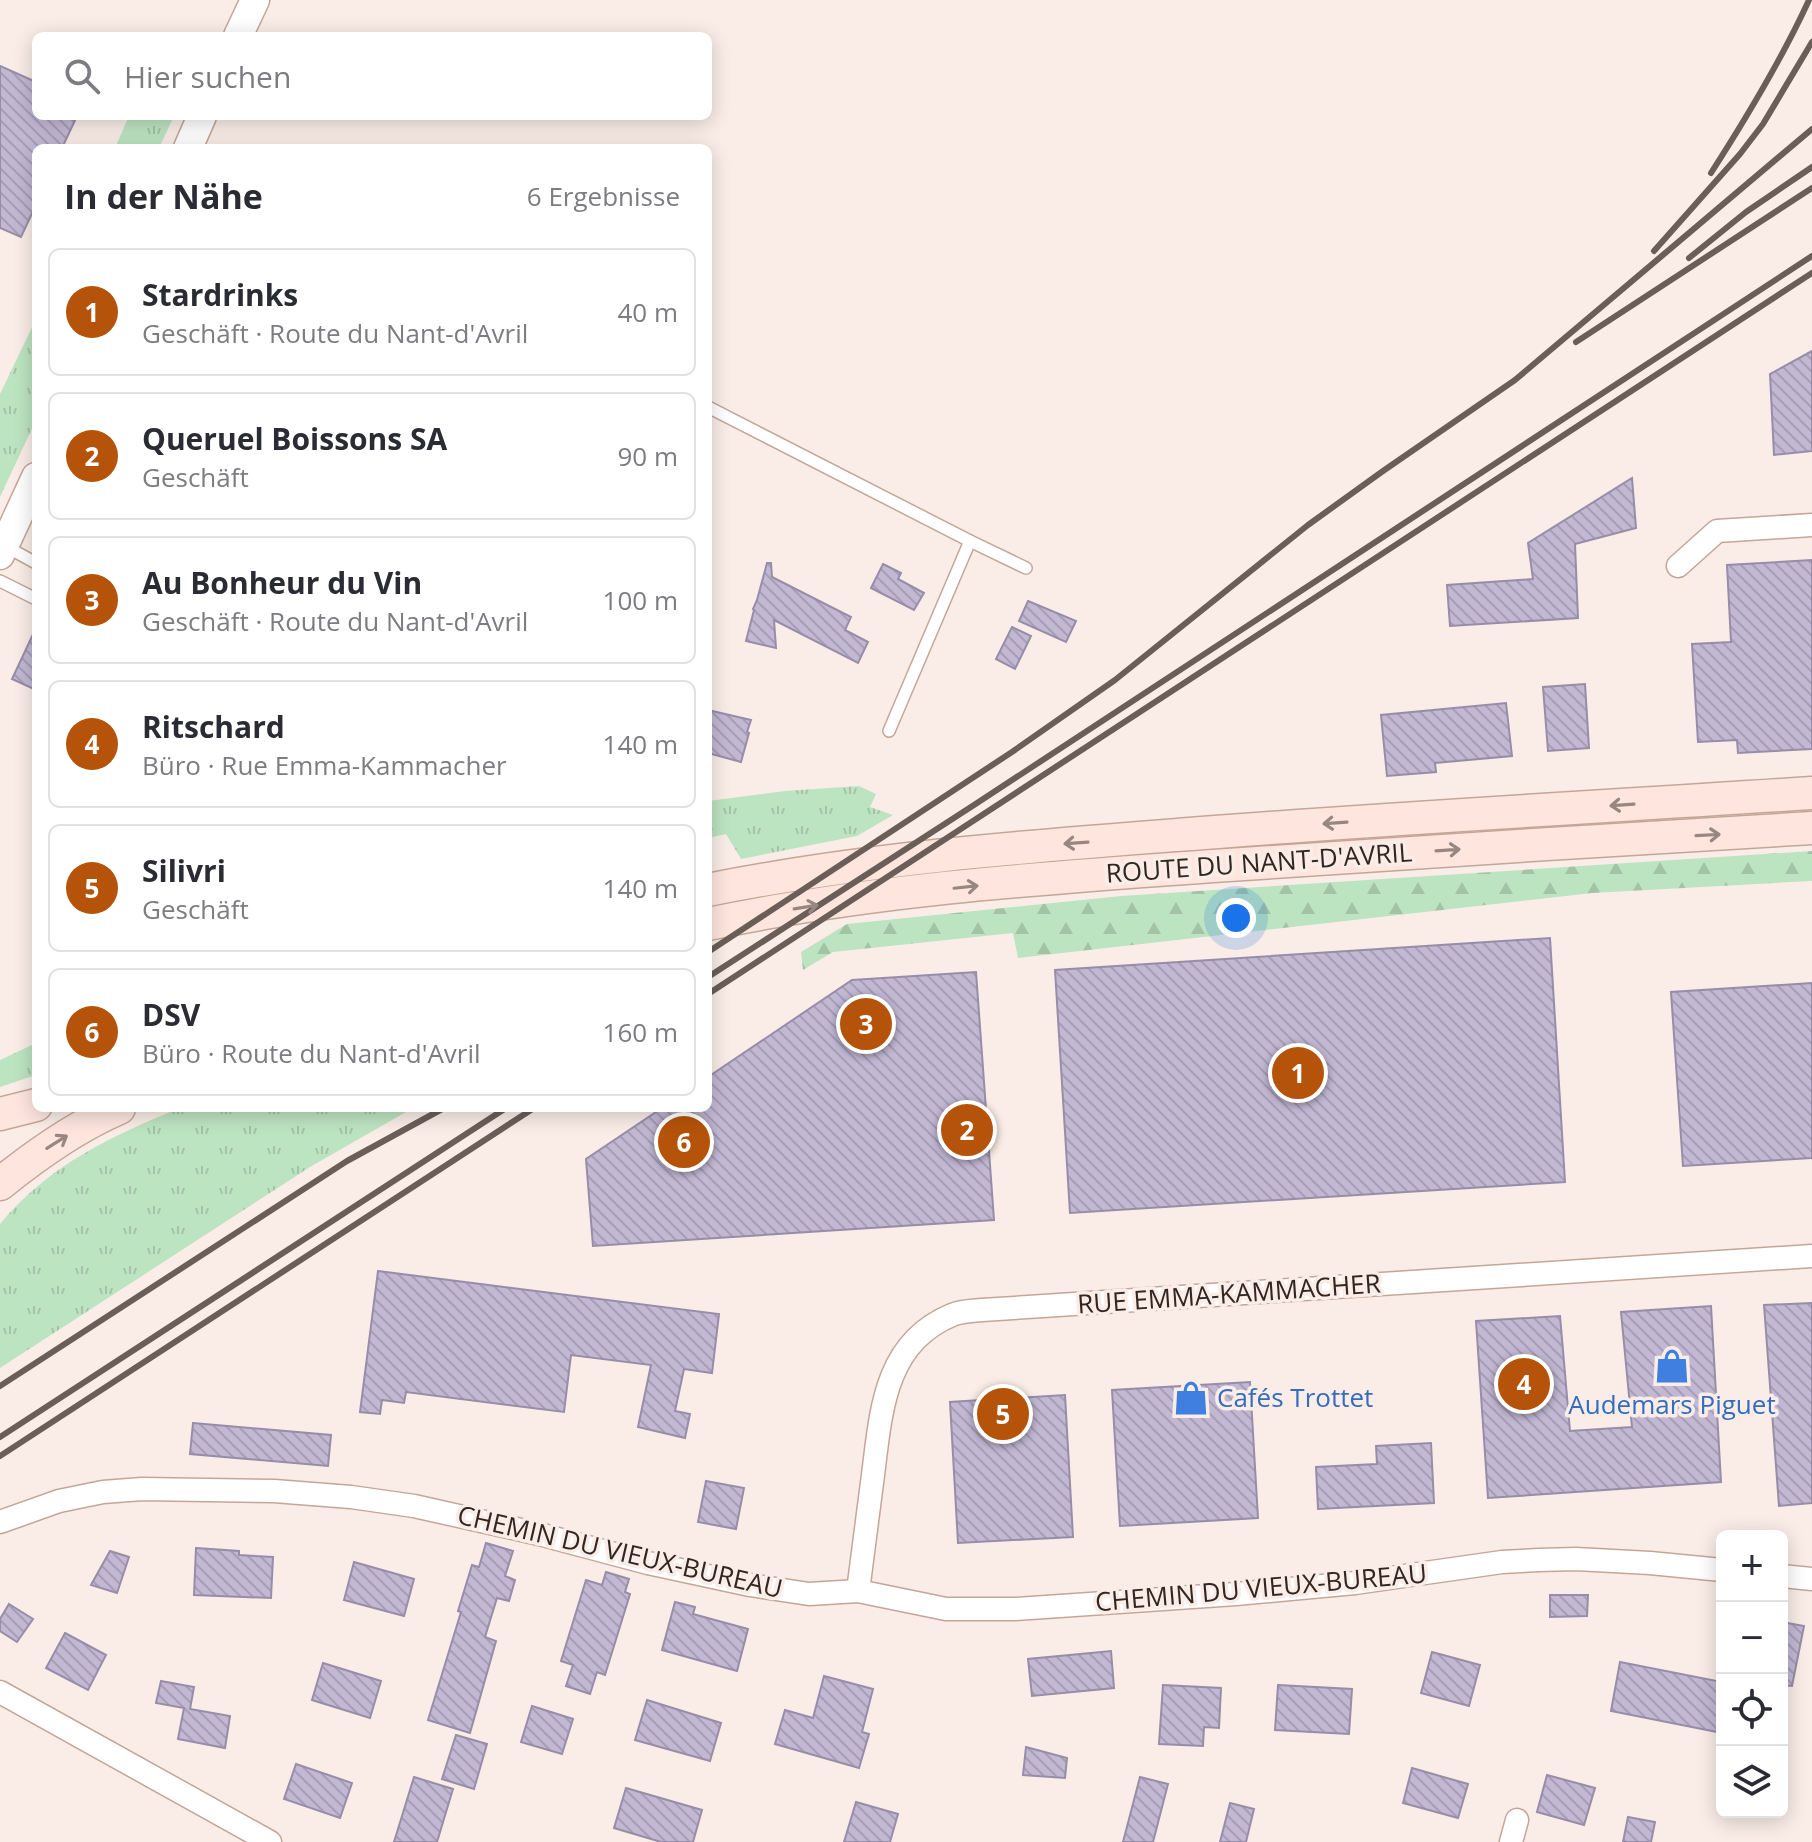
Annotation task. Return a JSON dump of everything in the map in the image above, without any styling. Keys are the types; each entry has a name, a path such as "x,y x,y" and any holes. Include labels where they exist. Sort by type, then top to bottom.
{"main road":[{"name":"ROUTE DU NANT-D'AVRIL","path":"712,889 878,863 1058,844 1812,793"},
{"name":"ROUTE DU NANT-D'AVRIL","path":"712,923 888,895 1057,877 1812,828"},
{"path":"0,1114 32,1106"},
{"path":"0,1184 62,1138 111,1112"}],"street":[{"path":"240,32 255,0"},
{"path":"190,144 200,120"},
{"path":"2,550 32,486"},
{"path":"1678,566 1717,531 1812,525"},
{"name":"RUE EMMA-KAMMACHER","path":"858,1591 883,1402 893,1370 908,1346 930,1327 955,1314 1812,1256"},
{"name":"CHEMIN DU VIEUX-BUREAU","path":"0,1522 59,1501 103,1492 142,1489 274,1491 351,1497 414,1506 750,1585 809,1594 858,1591 946,1609 984,1610 1296,1589 1502,1562 1576,1559 1716,1570"},
{"path":"1788,1577 1812,1579"},
{"path":"0,1692 270,1842"},
{"path":"1511,1842 1517,1820"}],"lane":[{"path":"712,409 1026,568"},
{"path":"889,731 970,541"},
{"path":"2,550 32,561"},
{"path":"0,581 32,597"}],"green space":[{"path":"127,120 172,120 161,144 117,144"},
{"path":"32,327 32,429 0,497 0,394"},
{"path":"859,786 876,794 870,807 893,815 857,836 741,859 726,834 712,837 712,800"},
{"path":"1812,851 1812,881 1592,893 1018,958 1013,933 833,952 803,970 801,952 847,924 1121,896"},
{"path":"32,1045 32,1076 0,1087 0,1060"},
{"path":"171,1112 406,1112 310,1167 0,1368 0,1224 19,1203 60,1169 130,1130"}],"building":[{"path":"0,66 32,80 32,120 75,120 64,144 32,144 32,214 21,237 0,228"},
{"path":"1812,351 1812,451 1774,455 1770,374"},
{"path":"1632,478 1636,528 1575,544 1578,618 1450,626 1447,585 1533,579 1528,543"},
{"path":"1812,560 1812,749 1738,753 1737,740 1698,742 1692,644 1731,642 1727,565"},
{"path":"767,563 771,563 772,577 851,617 845,630 868,642 858,663 774,620 776,648 746,641"},
{"path":"883,564 901,573 898,579 924,593 914,610 871,588"},
{"path":"1028,601 1076,621 1066,642 1019,621"},
{"path":"1012,627 1031,636 1015,669 996,659"},
{"path":"32,636 32,688 12,679"},
{"path":"1585,684 1589,748 1548,751 1543,687"},
{"path":"1506,703 1512,756 1435,763 1436,772 1387,776 1381,715"},
{"path":"712,711 751,720 741,762 712,754"},
{"path":"1550,938 1565,1182 1070,1213 1055,970"},
{"path":"976,972 994,1220 593,1246 586,1159 656,1112 712,1112 712,1074 852,980"},
{"path":"1812,983 1812,1158 1683,1166 1671,992"},
{"path":"378,1271 719,1314 712,1373 684,1369 675,1411 690,1414 685,1438 638,1427 651,1365 571,1355 564,1412 406,1392 404,1403 382,1400 380,1414 360,1412"},
{"path":"1812,1303 1812,1503 1779,1506 1764,1305"},
{"path":"1711,1306 1721,1482 1488,1498 1476,1321 1560,1316 1570,1431 1632,1427 1621,1312"},
{"path":"1250,1382 1258,1518 1120,1526 1112,1390"},
{"path":"1065,1395 1073,1537 958,1543 950,1402"},
{"path":"193,1423 331,1435 328,1466 190,1454"},
{"path":"1431,1443 1434,1503 1318,1509 1316,1467 1377,1464 1376,1446"},
{"path":"706,1481 744,1488 736,1529 698,1522"},
{"path":"486,1543 513,1551 505,1576 515,1580 509,1601 497,1598 485,1637 496,1641 470,1733 428,1720 472,1565 479,1567"},
{"path":"196,1548 273,1557 271,1598 194,1595"},
{"path":"110,1551 129,1557 117,1593 91,1585"},
{"path":"354,1562 414,1579 404,1616 344,1600"},
{"path":"606,1572 629,1579 625,1592 630,1594 605,1675 597,1672 590,1694 566,1686 573,1665 561,1661 586,1580 602,1585"},
{"path":"1550,1595 1588,1595 1587,1616 1550,1617"},
{"path":"675,1602 695,1607 693,1614 748,1629 737,1671 662,1650"},
{"path":"9,1604 33,1619 17,1642 0,1631 0,1619"},
{"path":"1788,1623 1804,1626 1792,1686 1788,1686"},
{"path":"65,1633 106,1655 88,1690 46,1668"},
{"path":"1111,1651 1114,1688 1032,1696 1028,1659"},
{"path":"1432,1652 1480,1665 1469,1706 1421,1693"},
{"path":"1620,1662 1716,1681 1716,1732 1611,1711"},
{"path":"323,1663 381,1681 370,1718 312,1700"},
{"path":"824,1676 873,1689 862,1732 869,1734 859,1768 775,1744 785,1710 813,1718"},
{"path":"161,1681 194,1687 190,1709 230,1716 225,1748 178,1739 184,1708 156,1703"},
{"path":"1163,1685 1221,1688 1219,1728 1204,1727 1203,1746 1159,1744"},
{"path":"1278,1685 1352,1689 1349,1734 1275,1730"},
{"path":"647,1700 721,1723 710,1761 635,1740"},
{"path":"532,1706 573,1719 562,1754 521,1742"},
{"path":"456,1735 487,1744 474,1789 442,1779"},
{"path":"1026,1747 1067,1758 1065,1778 1023,1775"},
{"path":"296,1764 352,1783 340,1818 284,1799"},
{"path":"1412,1768 1468,1784 1458,1818 1403,1803"},
{"path":"1547,1775 1595,1788 1584,1825 1537,1812"},
{"path":"414,1777 453,1789 437,1842 394,1842"},
{"path":"1140,1777 1168,1784 1153,1842 1123,1842"},
{"path":"626,1788 702,1810 693,1842 661,1842 614,1828"},
{"path":"856,1802 898,1814 890,1842 844,1842"},
{"path":"1230,1803 1254,1809 1246,1842 1220,1842"},
{"path":"1628,1817 1655,1822 1651,1842 1623,1842"}],"railway":[{"path":"1711,173 1763,88 1809,0"},
{"path":"1654,251 1763,124 1812,42"},
{"path":"712,949 1012,752 1115,680 1308,525 1515,380 1812,129"},
{"path":"1689,258 1746,212 1812,167"},
{"path":"1576,342 1812,188"},
{"path":"712,974 1812,256"},
{"path":"712,991 1812,273"},
{"path":"0,1386 347,1161 437,1112"},
{"path":"0,1437 500,1112"},
{"path":"0,1456 528,1112"}],"place":[{"name":"Au Bonheur du Vin","path":"866,1024"},
{"name":"Stardrinks","path":"1298,1073"},
{"name":"Queruel Boissons SA","path":"967,1130"},
{"name":"DSV","path":"684,1142"},
{"name":"Audemars Piguet","path":"1672,1366"},
{"name":"Ritschard","path":"1524,1384"},
{"name":"Cafés Trottet","path":"1191,1398"},
{"name":"Silivri","path":"1003,1414"}]}
